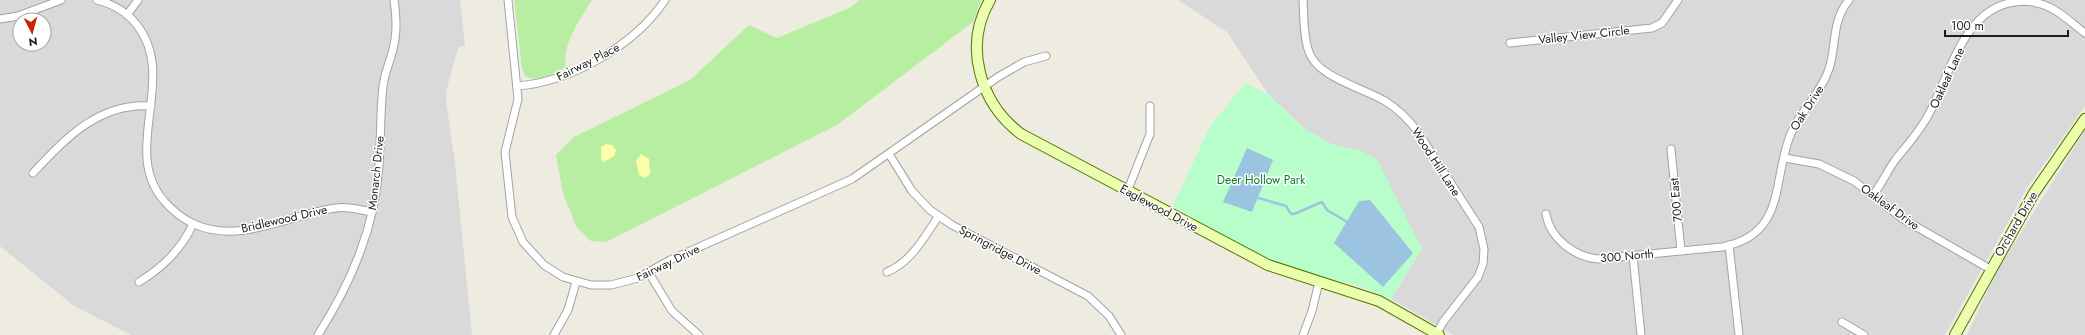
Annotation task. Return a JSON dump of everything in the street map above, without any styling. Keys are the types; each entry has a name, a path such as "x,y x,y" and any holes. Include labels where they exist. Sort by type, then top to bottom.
{"main road":[{"name":"Eaglewood Drive","path":"990,0 980,23 977,44 978,60 984,87 998,112 1021,134 1127,192 1268,265 1379,301 1437,334"},
{"name":"Orchard Drive","path":"1954,335 1990,269 2046,174 2085,119"}],"street":[{"path":"0,19 18,16 61,0"},
{"name":"Bridlewood Drive","path":"97,0 112,5 127,15 143,34 152,55 154,81 146,153 152,182 168,206 193,224 211,230 234,230 276,223 337,208 372,212"},
{"path":"127,15 138,0"},
{"name":"Monarch Drive","path":"318,335 340,298 354,270 366,236 372,212 379,165 383,86 395,40 396,21 394,0"},
{"name":"Fairway Drive","path":"508,0 517,86 517,107 507,137 505,152 512,217 523,242 536,258 556,273 576,282 592,285 611,285 629,281 649,273 670,260 852,179 984,87 1024,62 1046,56"},
{"name":"Fairway Place","path":"517,86 552,80 604,55 635,35 652,18 665,0"},
{"name":"Wood Hill Lane","path":"1303,0 1307,45 1314,62 1328,73 1384,101 1406,118 1418,132 1479,227 1484,249 1481,271 1474,284 1443,322 1437,334"},
{"name":"Valley View Circle","path":"1510,43 1657,27 1678,0"},
{"name":"Oak Drive","path":"1729,245 1751,235 1766,220 1776,201 1789,138 1795,125 1816,96 1826,79 1833,53 1836,23 1849,0"},
{"name":"Oakleaf Lane","path":"1873,195 1896,159 1925,121 1949,67 1977,22 1989,11 2004,4 2020,1 2035,1 2055,10 2085,33"},
{"path":"32,173 65,139 89,121 124,108 151,106"},
{"path":"1127,192 1150,134 1150,106"},
{"name":"700 East","path":"1671,149 1681,251"},
{"name":"Springridge Drive","path":"889,154 917,198 938,216 1088,296 1106,313 1120,335"},
{"name":"Oakleaf Drive","path":"1784,158 1825,167 1854,181 1912,225 1990,269"},
{"name":"300 North","path":"1546,214 1549,227 1554,235 1586,257 1598,259 1729,245"},
{"path":"887,272 908,259 938,216"},
{"path":"139,282 154,272 170,256 184,240 193,224"},
{"path":"1729,245 1739,335"},
{"path":"1633,256 1641,335"},
{"path":"649,273 672,311 699,335"},
{"path":"554,335 568,310 576,282"},
{"path":"1302,335 1312,311 1319,282"},
{"path":"1842,322 1864,335"}],"shaded area":[{"path":"0,0 460,0 465,45 458,48 447,88 446,100 455,163 472,335 131,335 74,306 0,246"},
{"path":"1178,0 2085,0 2085,106 2027,188 1945,335 1454,335 1391,299 1422,248 1361,151 1333,145 1306,130 1268,94 1227,32"},
{"path":"2085,130 2085,335 1967,335 1997,271"}],"green space":[{"path":"514,0 592,0 577,24 569,41 565,58 566,67 540,78 530,78 525,76 522,68"},
{"path":"860,0 981,0 973,22 837,125 606,242 591,241 576,226 563,193 556,155 574,137 690,80 749,25 777,38 849,8"},
{"name":"Deer Hollow Park","path":"1245,83 1268,94 1306,130 1333,145 1361,151 1377,159 1422,249 1391,299 1356,285 1321,277 1269,260 1228,239 1173,206 1209,128"}],"sand":[{"path":"606,144 612,145 616,150 614,156 604,162 601,159 601,147"},
{"path":"641,154 649,159 650,174 645,178 639,175 636,161"}],"water":[{"path":"1247,148 1273,160 1252,212 1223,202"},
{"path":"1370,200 1413,253 1383,287 1334,243 1359,201"}],"waterway":[{"path":"1255,197 1286,206 1291,214 1322,202 1327,210 1349,223"}]}
